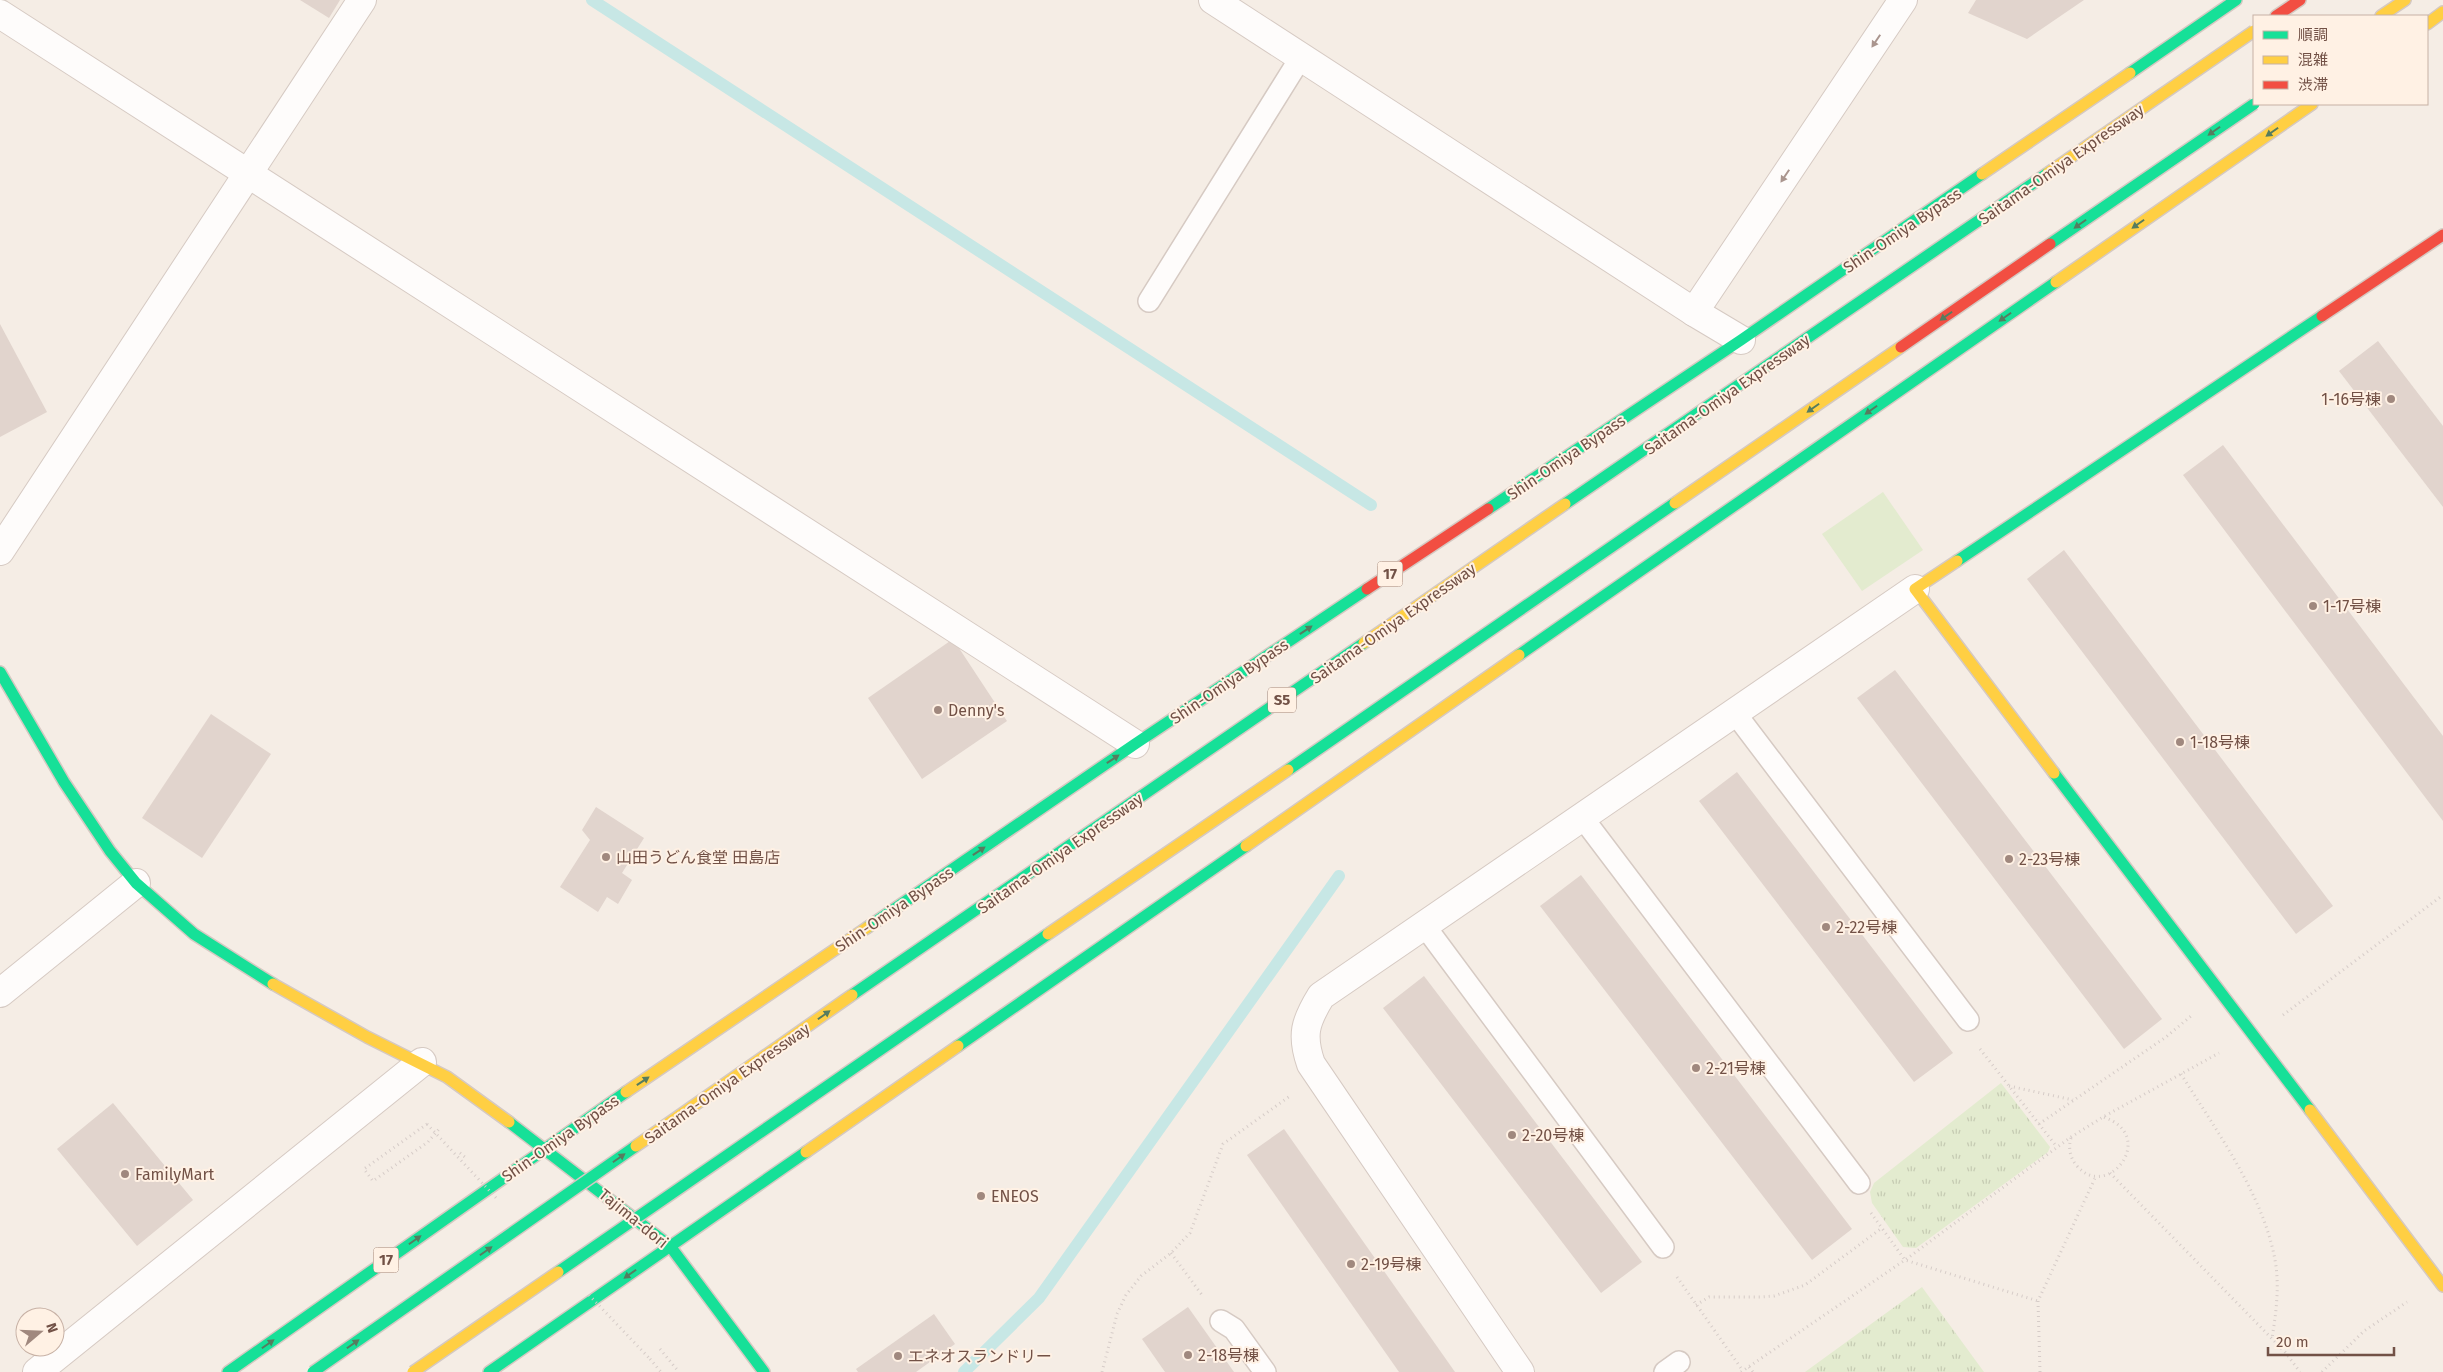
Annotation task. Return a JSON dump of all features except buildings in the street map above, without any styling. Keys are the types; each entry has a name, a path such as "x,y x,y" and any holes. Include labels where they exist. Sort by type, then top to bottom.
{"main road":[{"name":"Shin-Omiya Bypass","path":"228,1372 544,1148 1135,744 1741,340 2236,0"},
{"path":"2278,15 2300,0"},
{"path":"2382,15 2405,0"},
{"path":"2428,23 2443,12"},
{"name":"Saitama-Omiya Expressway","path":"313,1372 872,981 2253,32"},
{"path":"413,1372 2253,105"},
{"path":"489,1372 2311,105"},
{"path":"2443,235 1915,589 2443,1286"},
{"name":"Tajima-dori","path":"0,672 64,782 110,852 136,883 194,934 270,982 367,1036 422,1062 447,1077 544,1148 670,1246 764,1372"}],"street":[{"path":"0,551 362,0"},
{"path":"1213,0 1694,312 1741,340"},
{"path":"1694,312 1903,0"},
{"path":"0,14 1135,744"},
{"path":"1520,1372 1319,1076 1312,1064 1304,1035 1310,1015 1321,996 1915,589"},
{"path":"0,993 136,883"},
{"path":"37,1372 422,1062"}],"lane":[{"path":"1149,301 1301,57"},
{"path":"1735,713 1968,1020"},
{"path":"1582,817 1859,1183"},
{"path":"1424,925 1663,1247"},
{"path":"1221,1321 1234,1329 1265,1372"}],"path":[{"path":"2277,1020 2443,895"},
{"path":"2039,1124 2166,1037 2191,1016"},
{"path":"1968,1020 1968,1033 2057,1147"},
{"path":"1663,1247 1677,1278 1742,1371 1905,1260 2071,1137 2103,1117 2220,1053"},
{"path":"2182,1074 2247,1184 2268,1230 2276,1267 2277,1307 2272,1338"},
{"path":"1102,1372 1118,1314 1126,1294 1142,1276 1171,1253 1190,1233 1223,1144 1319,1076"},
{"path":"2009,1086 2074,1100"},
{"path":"2071,1137 2070,1152 2079,1168 2096,1176 2110,1173 2123,1164 2127,1155 2128,1145 2126,1135 2120,1127 2113,1120 2103,1117"},
{"path":"426,1124 364,1169 373,1181 428,1142 440,1129"},
{"path":"2110,1173 2272,1338 2300,1372"},
{"path":"2040,1372 2038,1300 2096,1176"},
{"path":"1859,1183 1862,1202 1905,1260 2038,1300"},
{"path":"1696,1305 1709,1297 1767,1296 1805,1285 1882,1228"},
{"path":"1171,1253 1221,1321"},
{"path":"2322,1372 2364,1331 2407,1302"},
{"path":"660,1349 679,1372"},
{"path":"650,1358 661,1372"},
{"path":"1749,1367 1753,1372"}],"green space":[{"path":"1883,492 1923,550 1862,591 1822,534"},
{"path":"2001,1083 2050,1147 2048,1152 1916,1248 1903,1247 1872,1203 1870,1192 1874,1183"},
{"path":"1922,1287 1984,1372 1805,1372"}],"waterway":[{"path":"592,0 1371,505"},
{"path":"964,1372 1039,1298 1339,876"}],"traffic: fast":[{"path":"2130,73 2236,0"},
{"path":"2050,244 2253,105"},
{"path":"1565,504 2048,173"},
{"path":"1488,509 1741,340 1982,174"},
{"path":"1519,655 2056,282"},
{"path":"1957,561 2322,316"},
{"path":"1288,770 1675,503"},
{"path":"868,927 1135,744 1367,589"},
{"path":"852,995 1364,643"},
{"path":"0,672 64,782 110,851 136,883 194,934 273,984"},
{"path":"2054,773 2310,1110"},
{"path":"958,1046 1246,846"},
{"path":"558,1272 1048,934"},
{"path":"228,1372 626,1092"},
{"path":"509,1122 670,1246 764,1372"},
{"path":"313,1372 636,1146"},
{"path":"489,1372 806,1152"}],"traffic: slow":[{"path":"2382,15 2405,0"},
{"path":"2428,23 2443,12"},
{"path":"2048,173 2253,32"},
{"path":"1982,174 2130,73"},
{"path":"2056,282 2311,105"},
{"path":"1675,503 1901,347"},
{"path":"1364,643 1565,504"},
{"path":"1957,561 1915,589 2054,773"},
{"path":"1246,846 1519,655"},
{"path":"1048,934 1288,770"},
{"path":"626,1092 868,927"},
{"path":"273,984 367,1037 447,1077 509,1122"},
{"path":"636,1146 852,995"},
{"path":"806,1152 958,1046"},
{"path":"2310,1110 2443,1286"},
{"path":"413,1372 558,1272"}],"traffic: jam":[{"path":"2278,15 2300,0"},
{"path":"2322,316 2443,235"},
{"path":"1901,347 2050,244"},
{"path":"1367,589 1488,509"}],"place":[{"name":"1-16号棟","path":"2391,399"},
{"name":"1-17号棟","path":"2313,606"},
{"name":"Denny's","path":"938,710"},
{"name":"1-18号棟","path":"2180,742"},
{"name":"山田うどん食堂 田島店","path":"606,857"},
{"name":"2-23号棟","path":"2009,859"},
{"name":"2-22号棟","path":"1826,927"},
{"name":"2-21号棟","path":"1696,1068"},
{"name":"2-20号棟","path":"1512,1135"},
{"name":"FamilyMart","path":"125,1174"},
{"name":"ENEOS","path":"981,1196"},
{"name":"2-19号棟","path":"1351,1264"},
{"name":"2-18号棟","path":"1188,1355"},
{"name":"エネオスランドリー","path":"898,1356"}]}
